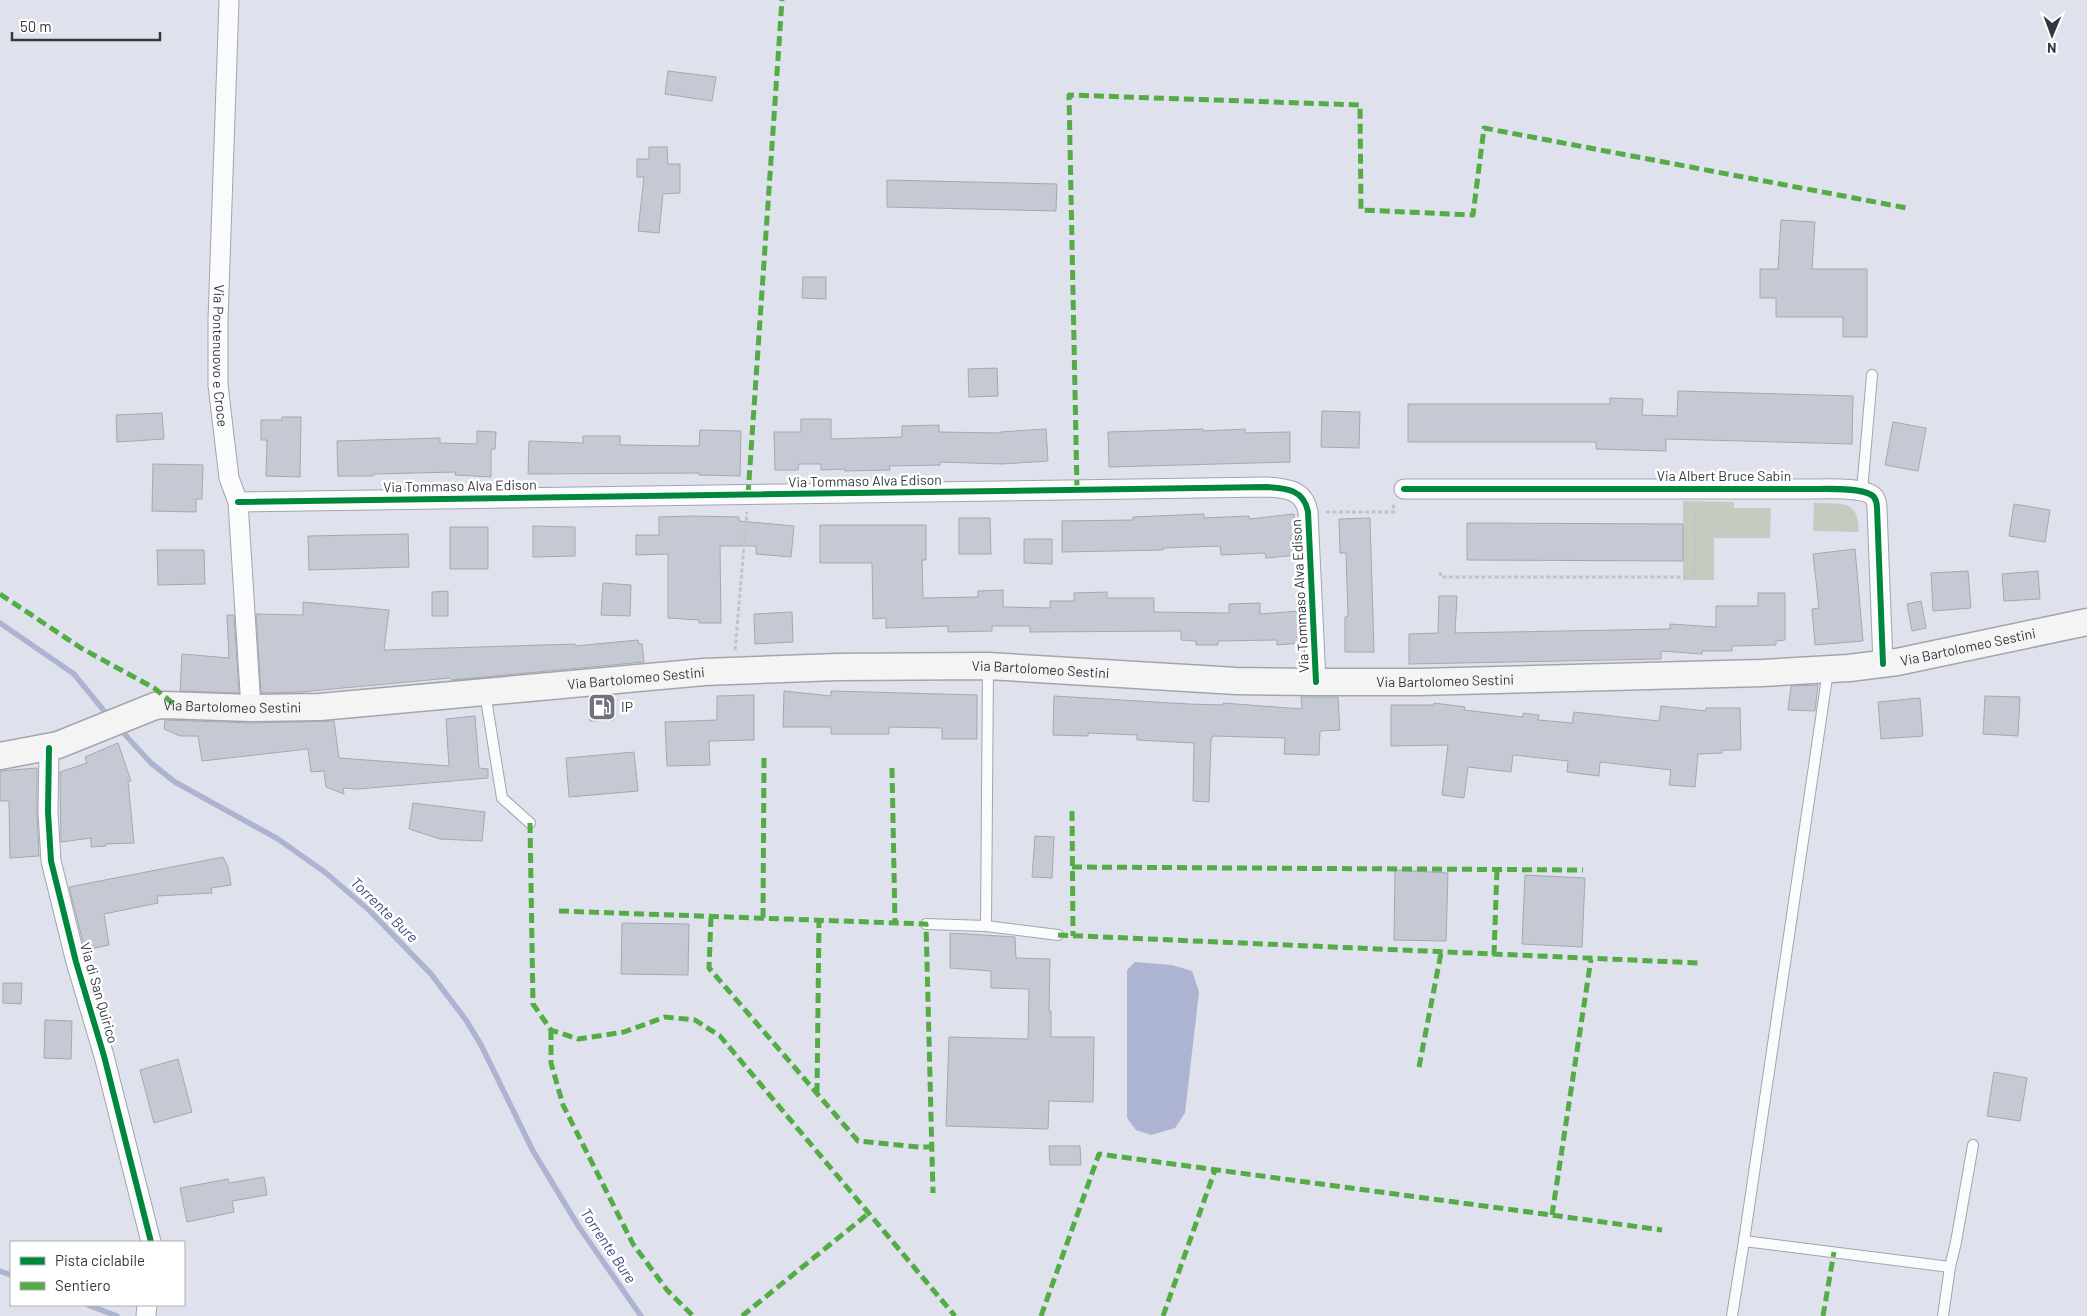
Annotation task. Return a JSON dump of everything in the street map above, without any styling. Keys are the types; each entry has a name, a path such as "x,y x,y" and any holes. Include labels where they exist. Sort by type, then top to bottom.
{"main road":[{"name":"Via Bartolomeo Sestini","path":"0,756 48,748 68,742 155,706 252,708 339,706 733,671 943,665 1236,681 1316,682 1418,682 1762,673 1828,670 1883,664 1931,656 2087,622"}],"street":[{"name":"Via Pontenuovo e Croce","path":"229,0 218,310 218,385 229,478 238,502 252,708"},
{"name":"Via Tommaso Alva Edison","path":"238,502 1277,488 1294,491 1301,495 1306,503 1308,512 1316,682"},
{"name":"Via Albert Bruce Sabin","path":"1404,488 1813,489 1862,491"},
{"path":"1862,491 1874,496 1877,508 1883,664"},
{"name":"Via di San Quirico","path":"48,748 48,812 51,861 76,962 104,1056 151,1241"}],"lane":[{"path":"1862,491 1872,375"},
{"path":"986,926 988,666"},
{"path":"1732,1316 1828,670"},
{"path":"485,692 502,798 530,824"},
{"path":"926,924 986,926 1058,935"},
{"path":"1943,1316 1950,1267 1973,1145"},
{"path":"1744,1241 1950,1267"}],"path":[{"path":"1308,512 1394,512 1393,502 1405,501 1404,488"},
{"path":"1440,572 1441,577 1691,577 1695,568 1696,489"},
{"path":"733,671 748,495"}],"shaded area":[{"path":"1683,501 1734,502 1734,508 1771,508 1770,538 1714,538 1714,580 1683,580"},
{"path":"1814,503 1840,504 1852,508 1858,521 1859,532 1813,531"}],"water":[{"path":"1135,962 1172,965 1192,971 1199,992 1185,1113 1175,1128 1151,1135 1136,1130 1127,1118 1127,970"}],"building":[{"path":"668,71 716,77 712,101 665,94"},
{"path":"649,147 667,147 668,164 680,164 680,193 663,194 659,233 638,231 644,177 637,177 637,159 649,159"},
{"path":"887,180 1057,184 1056,211 887,207"},
{"path":"1781,220 1815,222 1812,269 1867,269 1867,337 1843,337 1843,317 1776,317 1776,298 1760,298 1760,269 1778,269"},
{"path":"803,277 826,277 826,299 802,298"},
{"path":"997,368 998,396 969,397 968,369"},
{"path":"1678,391 1853,396 1852,444 1666,439 1666,451 1596,449 1596,442 1408,442 1408,404 1610,404 1610,398 1643,399 1642,415 1677,416"},
{"path":"1322,411 1360,412 1359,448 1321,447"},
{"path":"162,413 164,439 117,442 116,415"},
{"path":"282,417 301,417 300,477 266,476 267,440 261,440 261,420 282,420"},
{"path":"801,419 831,419 831,439 902,437 902,426 939,425 939,432 1000,433 1046,429 1048,461 1002,464 940,462 940,465 889,466 890,470 845,471 845,469 821,470 821,464 799,464 798,470 775,470 774,432 801,432"},
{"path":"1893,422 1926,428 1918,471 1885,465"},
{"path":"1203,429 1203,431 1245,429 1245,433 1290,432 1290,462 1109,467 1108,432"},
{"path":"700,430 741,431 740,476 699,475 699,473 528,474 529,441 583,443 583,436 620,436 620,445 699,446"},
{"path":"477,431 496,432 495,449 491,449 491,477 455,475 456,472 338,476 337,441 440,438 440,443 477,444"},
{"path":"153,464 203,465 202,499 196,499 196,512 152,511"},
{"path":"2014,504 2050,510 2045,542 2009,536"},
{"path":"1204,514 1204,518 1249,516 1249,519 1294,514 1298,555 1266,558 1265,553 1221,555 1220,546 1163,548 1163,550 1062,552 1062,521 1133,520 1133,517"},
{"path":"659,517 739,517 739,521 794,526 791,557 756,554 756,546 720,546 721,623 699,623 699,620 668,618 668,554 636,555 636,535 659,535"},
{"path":"959,518 990,518 991,554 959,554"},
{"path":"1370,518 1374,652 1345,652 1345,617 1348,617 1346,553 1340,553 1339,519"},
{"path":"1467,523 1683,524 1683,561 1467,560"},
{"path":"820,525 926,525 926,560 922,560 923,598 978,597 978,591 1003,590 1003,607 1050,608 1050,601 1074,601 1074,593 1107,592 1107,598 1154,598 1154,612 1229,613 1229,604 1260,603 1260,614 1299,611 1301,643 1277,645 1277,640 1218,641 1218,645 1196,645 1196,641 1181,640 1181,631 1030,632 1030,626 992,626 992,631 948,632 948,626 886,628 886,618 873,619 872,563 820,563"},
{"path":"533,526 575,527 575,556 533,557"},
{"path":"450,527 488,527 488,569 450,569"},
{"path":"408,534 409,567 309,570 308,536"},
{"path":"1024,539 1052,539 1052,564 1024,563"},
{"path":"1855,549 1863,641 1815,645 1812,609 1819,608 1813,554"},
{"path":"157,550 204,550 205,584 158,585"},
{"path":"1968,571 1971,608 1933,611 1931,573"},
{"path":"2038,571 2040,599 2004,601 2002,574"},
{"path":"603,583 631,585 630,616 601,615"},
{"path":"448,591 448,616 432,616 432,592"},
{"path":"1758,593 1785,593 1785,640 1776,641 1776,645 1732,646 1732,651 1702,651 1702,654 1661,651 1661,659 1409,664 1409,634 1438,633 1439,596 1457,596 1455,633 1670,629 1670,624 1716,627 1716,606 1758,606"},
{"path":"1921,601 1926,628 1912,631 1907,604"},
{"path":"303,602 389,610 384,650 575,644 575,646 638,640 639,644 642,644 644,662 452,680 450,678 301,692 261,693 256,614 303,615"},
{"path":"792,612 793,642 755,644 754,614"},
{"path":"227,615 234,615 239,693 180,691 182,654 229,658"},
{"path":"1818,685 1815,711 1788,710 1791,686"},
{"path":"784,691 831,696 831,691 977,695 977,739 942,739 942,728 889,727 889,734 831,734 831,727 783,727"},
{"path":"613,695 614,720 590,721 589,698"},
{"path":"754,695 754,740 709,741 710,765 667,766 665,722 717,720 717,696"},
{"path":"1054,696 1189,704 1223,705 1223,703 1302,709 1301,697 1338,697 1340,730 1320,731 1319,755 1284,754 1285,738 1213,736 1211,741 1209,802 1193,801 1194,743 1137,740 1137,735 1088,733 1088,736 1053,735"},
{"path":"1985,696 2020,697 2018,736 1983,734"},
{"path":"1920,698 1923,736 1881,739 1878,702"},
{"path":"1434,703 1465,707 1464,710 1523,717 1523,713 1539,715 1538,720 1572,723 1574,712 1659,721 1661,706 1706,711 1706,708 1740,708 1741,750 1722,750 1722,753 1698,754 1695,787 1669,785 1671,770 1600,762 1599,776 1567,772 1568,761 1513,755 1511,772 1468,767 1464,798 1442,795 1448,745 1391,746 1391,705 1434,705"},
{"path":"475,716 479,768 488,769 488,778 358,789 343,788 344,794 326,787 324,771 311,772 308,749 202,761 198,736 180,736 164,729 165,720 251,723 334,721 339,758 449,766 446,719"},
{"path":"118,743 131,781 128,781 134,843 106,844 106,846 91,847 91,838 61,842 60,772 87,763 85,757"},
{"path":"634,752 638,791 569,797 566,758"},
{"path":"37,768 39,856 10,858 9,801 0,801 0,771"},
{"path":"413,803 485,812 482,841 440,839 409,829"},
{"path":"1035,836 1054,837 1052,878 1032,877"},
{"path":"223,857 228,867 231,885 211,888 212,893 157,896 158,903 104,914 109,945 85,950 69,887"},
{"path":"1395,870 1448,873 1446,941 1394,940"},
{"path":"1525,875 1585,878 1582,947 1522,944"},
{"path":"622,923 689,924 688,975 621,974"},
{"path":"950,933 1015,937 1016,958 1050,959 1049,1011 1051,1011 1051,1037 1094,1037 1093,1102 1049,1101 1048,1129 946,1126 949,1037 1028,1039 1029,989 991,988 991,971 950,968"},
{"path":"3,983 22,983 21,1004 3,1003"},
{"path":"45,1020 72,1021 71,1059 44,1058"},
{"path":"178,1059 192,1112 154,1123 140,1070"},
{"path":"1994,1072 2027,1078 2020,1121 1987,1116"},
{"path":"1049,1146 1080,1146 1081,1165 1050,1165"},
{"path":"264,1177 267,1195 232,1201 234,1212 187,1222 180,1188 228,1179 229,1183"}],"waterway":[{"name":"Torrente Bure","path":"0,623 74,674 109,717"},
{"name":"Torrente Bure","path":"119,728 151,763 175,782 278,839 326,873 370,911 431,974 466,1020 481,1045 533,1151 579,1227 641,1316"},
{"path":"0,1271 10,1275"},
{"path":"91,1306 117,1316"}],"marked path":[{"path":"748,495 782,0"},
{"path":"1077,490 1069,95 1360,105 1361,210 1473,215 1484,128 1907,208"},
{"path":"0,594 81,648 154,688 175,705"},
{"path":"763,918 764,756"},
{"path":"892,768 895,923"},
{"path":"1072,811 1073,936"},
{"path":"530,823 533,1004 551,1030 578,1039 624,1032 665,1017 695,1020 720,1036 955,1316"},
{"path":"1072,867 1583,870"},
{"path":"1494,955 1497,869"},
{"path":"559,911 926,924 933,1193"},
{"path":"711,917 709,968 858,1141 932,1147"},
{"path":"817,1093 819,920"},
{"path":"1058,935 1700,963"},
{"path":"1419,1067 1441,953"},
{"path":"1552,1215 1591,959"},
{"path":"551,1030 551,1063 563,1105 633,1244 667,1290 693,1316"},
{"path":"1041,1316 1099,1154 1662,1230"},
{"path":"1163,1316 1215,1170"},
{"path":"742,1316 869,1213"},
{"path":"1823,1316 1834,1252"}],"cycle path":[{"path":"238,502 1281,488 1299,495 1303,499 1308,512 1316,682"},
{"path":"1404,489 1836,489 1854,490 1869,494 1874,497 1877,507 1883,664"},
{"path":"49,748 48,812 51,861 76,962 104,1056 151,1241"}],"place":[{"name":"IP","path":"602,707"}]}
